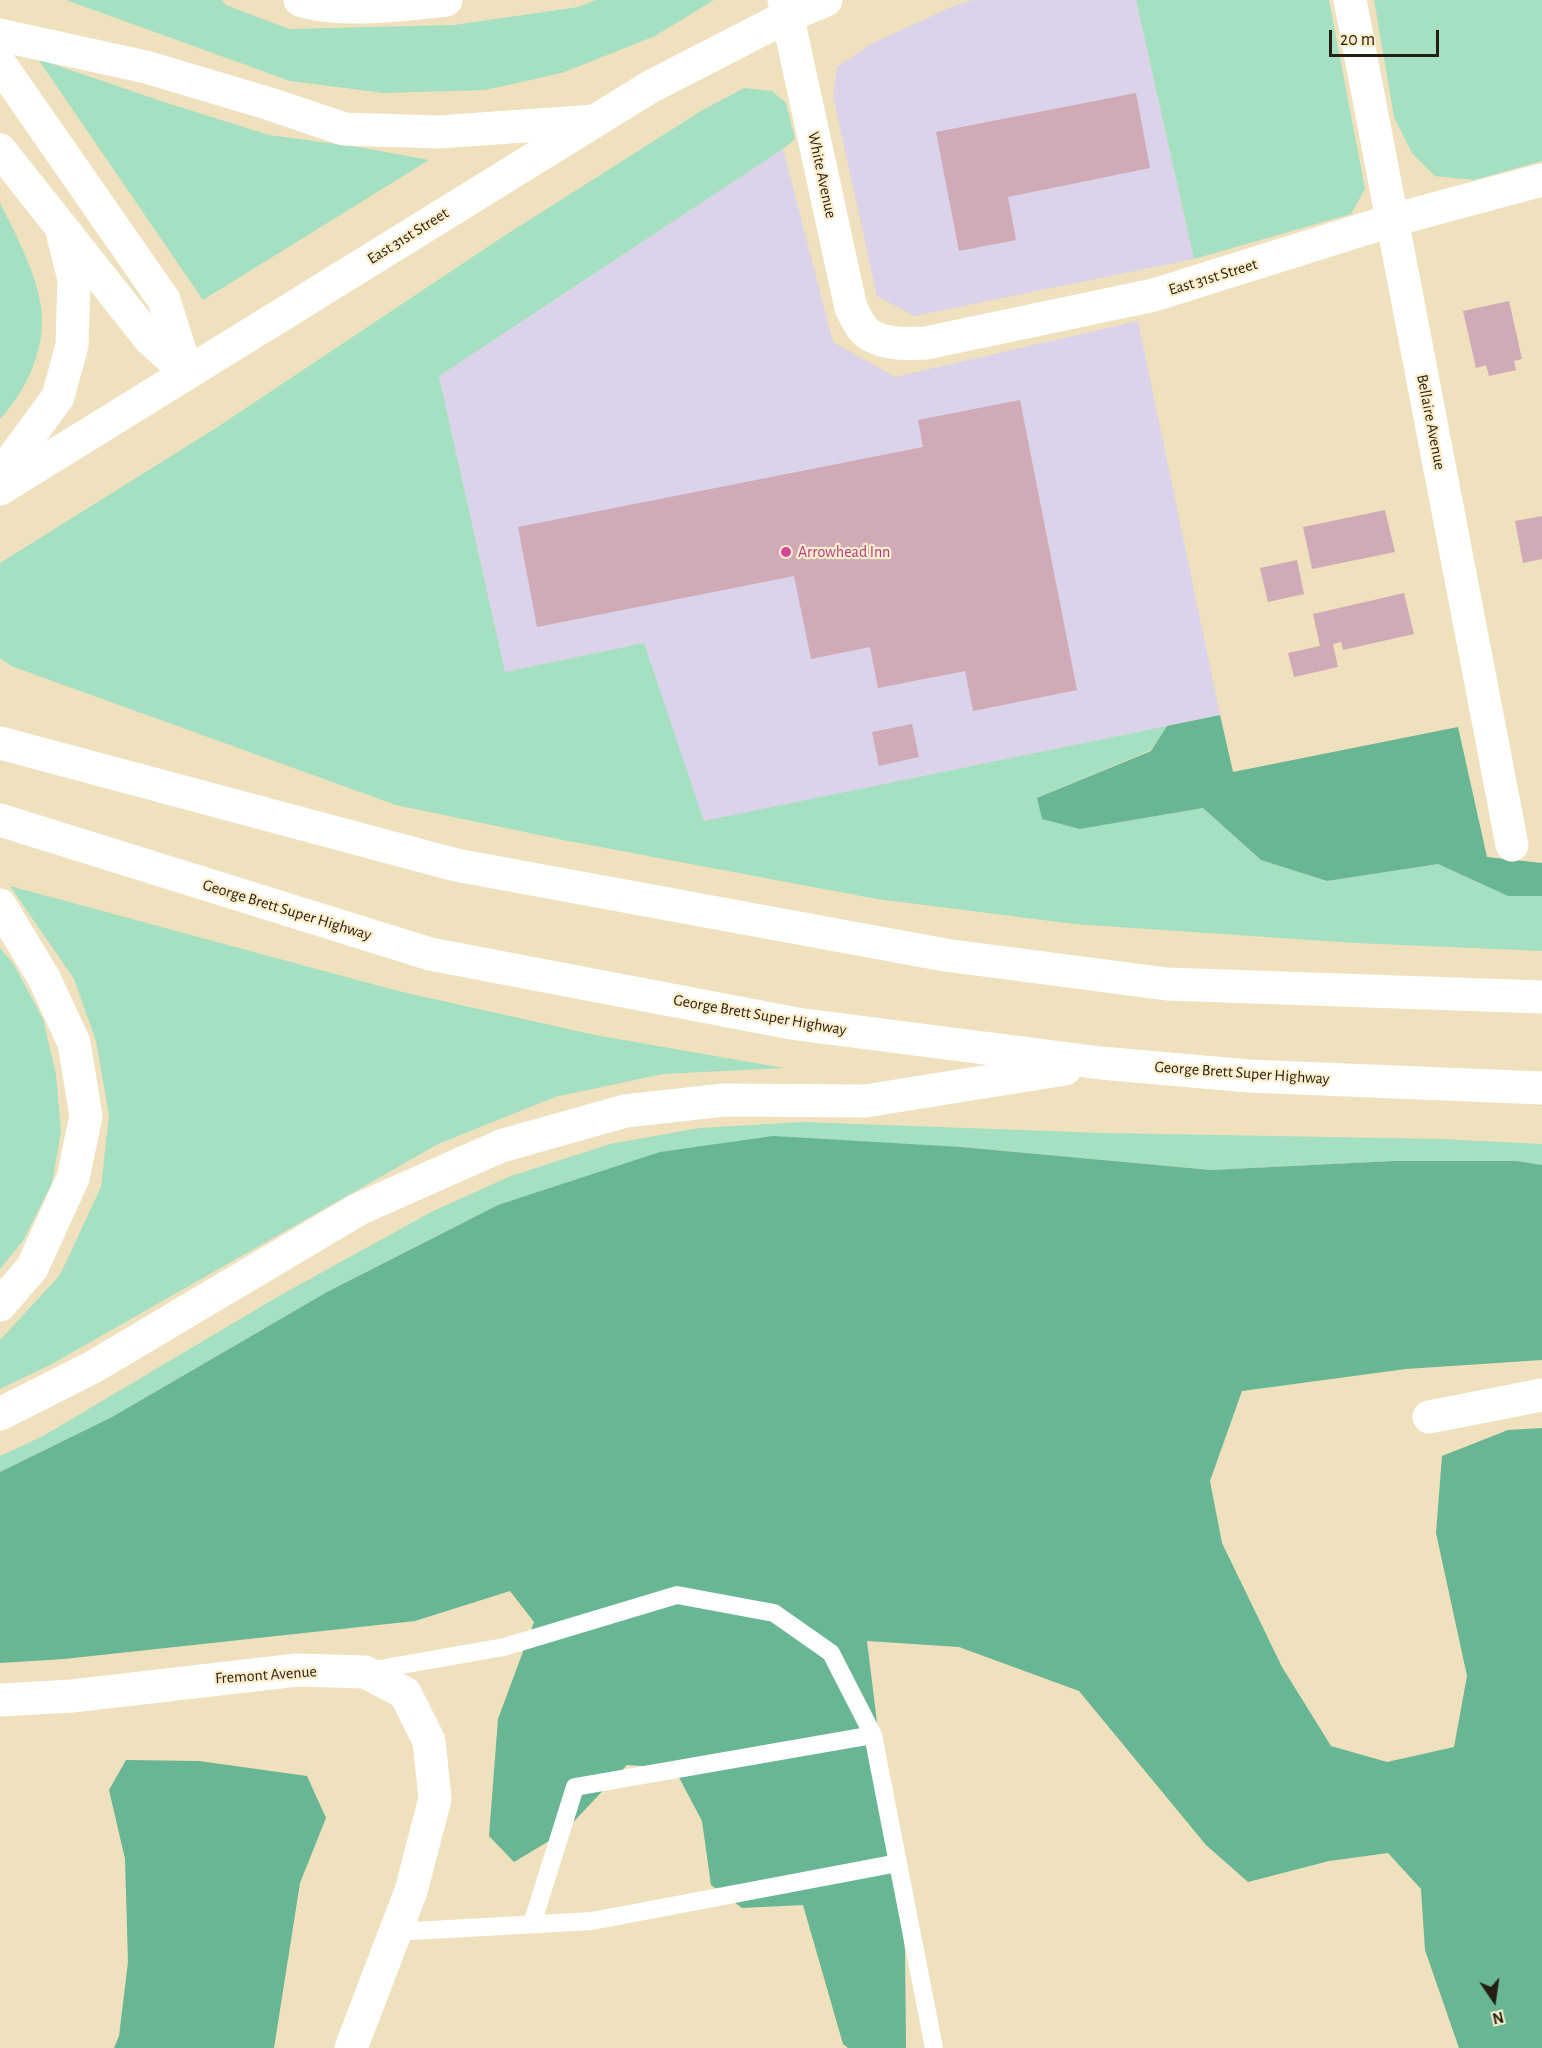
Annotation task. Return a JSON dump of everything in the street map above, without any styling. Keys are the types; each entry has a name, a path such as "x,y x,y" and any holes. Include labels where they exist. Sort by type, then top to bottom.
{"main road":[{"path":"300,0 318,6 401,6 446,0"},
{"name":"East 31st Street","path":"0,489 650,87 786,8 826,0"},
{"name":"Bellaire Avenue","path":"1350,0 1512,845"},
{"name":"White Avenue","path":"786,8 851,308 864,330 878,339"},
{"path":"0,35 146,67 344,129 439,132 594,122"},
{"path":"0,64 164,300 187,373"},
{"path":"0,150 149,338 187,373"},
{"name":"East 31st Street","path":"878,339 904,345 926,343 1154,295 1393,220 1542,180"},
{"path":"0,476 58,397 72,345 74,279 60,225"},
{"path":"0,743 456,865 945,955 1167,984 1542,997"},
{"name":"George Brett Super Highway","path":"0,820 430,954 797,1024 1101,1063 1249,1076 1542,1088"},
{"path":"0,905 44,978 74,1043 86,1116 73,1178 32,1268 0,1305"},
{"path":"0,1414 93,1367 359,1209 501,1146 625,1111 724,1100 865,1101 1101,1063"},
{"path":"1429,1417 1542,1395"},
{"name":"Fremont Avenue","path":"0,1700 72,1696 297,1670 365,1672 405,1693 429,1741 435,1799 411,1891 351,2048"}],"lane":[{"path":"365,1672 504,1647 677,1595 774,1613 831,1653 873,1735 934,2048"},
{"path":"532,1924 575,1787 873,1735"},
{"path":"395,1932 592,1921 898,1863"}],"shaded area":[{"path":"974,0 1136,0 1194,259 914,316 877,296 833,96 837,67 873,43 956,5"},
{"path":"783,149 833,342 895,377 1138,321 1220,715 703,822 644,643 505,672 439,376"}],"green space":[{"path":"66,0 222,0 226,5 289,29 454,25 578,7 596,0 714,0 655,36 562,73 485,90 384,93 290,81"},
{"path":"1136,0 1329,0 1365,189 1351,214 1194,259"},
{"path":"1374,0 1542,0 1542,161 1474,180 1435,176 1412,153 1394,117"},
{"path":"38,59 269,135 358,147 429,160 203,300"},
{"path":"744,88 772,91 786,103 795,139 439,376 505,672 644,643 704,821 1167,726 1151,750 1037,798 1080,829 1203,808 1261,860 1327,881 1438,864 1508,896 1542,896 1542,951 1355,943 1074,924 877,899 563,840 396,805 11,666 0,658 0,563 216,428 504,236 701,111"},
{"path":"0,203 30,266 41,306 42,321 38,352 33,367 19,395 0,419"},
{"path":"1220,715 1233,772 1458,727 1487,857 1542,863 1542,896 1508,896 1438,864 1327,881 1261,860 1203,808 1080,829 1042,819 1037,798 1151,751 1167,726"},
{"path":"10,886 398,991 595,1035 784,1068 663,1074 555,1097 438,1144 52,1364 0,1389 0,1340 60,1275 101,1187 109,1115 96,1041 74,979"},
{"path":"0,948 14,965 43,1019 56,1074 61,1132 52,1183 23,1241 0,1269"},
{"path":"802,1122 1104,1133 1442,1139 1542,1144 1542,1165 1517,1161 1394,1161 1211,1170 961,1147 498,1205 327,1292 112,1417 0,1472 0,1456 43,1436 279,1296 433,1211 511,1176 610,1144 700,1128"},
{"path":"773,1136 961,1147 1211,1170 1394,1161 1517,1161 1542,1165 1542,1360 1406,1369 1242,1391 1210,1481 1222,1543 1282,1667 1331,1746 1387,1762 1454,1747 1467,1676 1436,1533 1442,1456 1508,1430 1542,1428 1542,2048 1459,2048 1425,1950 1421,1889 1388,1853 1329,1861 1248,1882 1206,1845 1079,1691 959,1647 867,1641 905,1950 906,2048 848,2048 843,2044 803,1905 742,1908 711,1885 702,1821 674,1768 627,1765 564,1832 514,1862 489,1836 498,1719 534,1622 510,1591 415,1621 64,1659 0,1663 0,1472 112,1417 327,1292 498,1205 660,1152"},
{"path":"126,1760 199,1761 307,1776 326,1818 300,1883 274,2048 114,2048 119,2036 128,1962 125,1859 109,1790"}],"building":[{"path":"1136,93 1150,168 1008,197 1016,240 959,251 936,132"},
{"path":"1509,301 1522,359 1514,361 1516,370 1489,376 1486,365 1476,368 1463,311"},
{"name":"Arrowhead Inn","path":"1020,400 1077,690 973,711 965,671 878,688 870,647 811,659 794,576 537,627 518,527 923,447 918,420"},
{"path":"1385,510 1395,552 1312,569 1303,527"},
{"path":"1542,516 1542,559 1523,563 1515,521"},
{"path":"1297,560 1304,594 1268,602 1260,568"},
{"path":"1404,593 1414,634 1343,650 1341,642 1333,644 1338,667 1294,677 1288,653 1320,646 1313,614"},
{"path":"912,724 919,757 879,766 872,732"}],"place":[{"name":"Arrowhead Inn","path":"786,552"}]}
